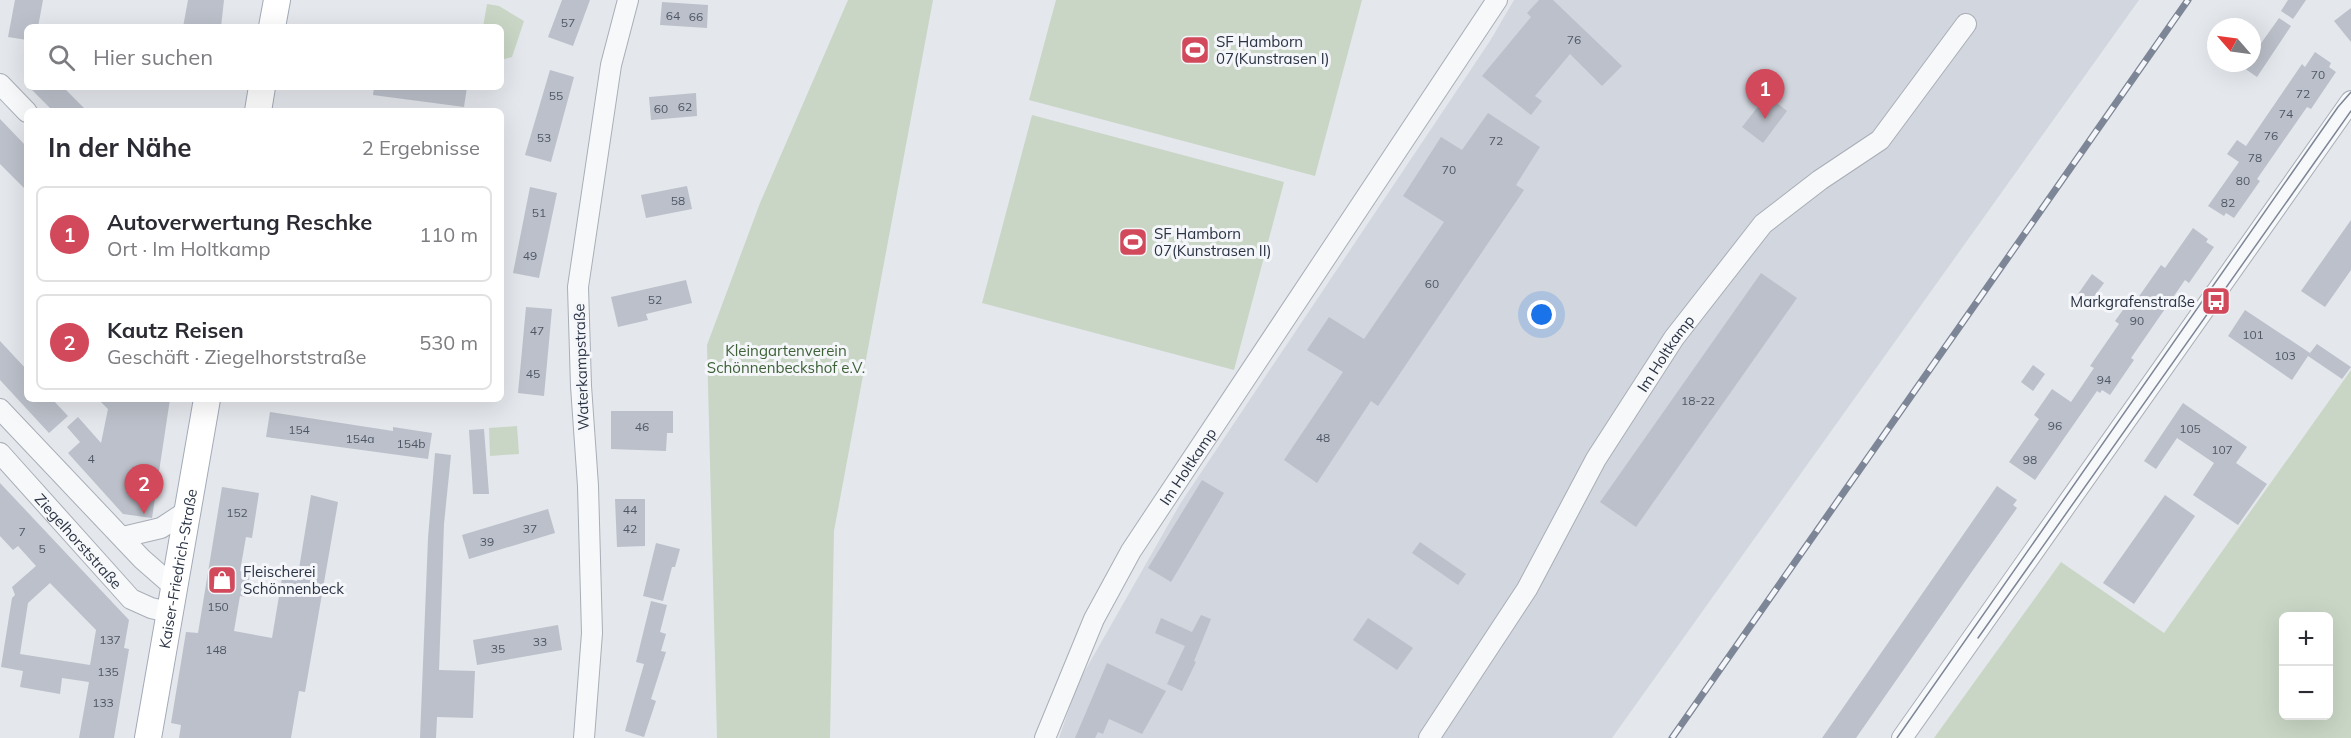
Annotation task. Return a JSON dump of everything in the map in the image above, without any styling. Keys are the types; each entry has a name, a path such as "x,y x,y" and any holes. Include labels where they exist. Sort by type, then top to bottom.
{"main road":[{"path":"273,24 277,0"},
{"path":"258,108 262,90"},
{"name":"Kaiser-Friedrich-Straße","path":"148,738 168,612 206,402"}],"street":[{"name":"Waterkampstraße","path":"584,738 592,633 588,486 580,386 578,287 611,65 628,0"},
{"name":"Im Holtkamp","path":"1045,738 1094,619 1131,551 1495,1"},
{"name":"Im Holtkamp","path":"1429,738 1527,589 1596,459 1674,338 1763,224 1820,180 1880,140 1966,24"},
{"path":"0,84 24,109"},
{"path":"1902,738 2351,101"},
{"path":"0,409 142,559 174,587"},
{"name":"Ziegelhorststraße","path":"0,453 131,599 151,608 168,612"},
{"path":"123,537 161,528 187,511"}],"shaded area":[{"path":"1514,0 2139,0 1612,738 1059,738 1078,683 1180,504 1490,41"}],"green space":[{"name":"Kleingartenverein Schönnenbeckshof e.V.","path":"848,0 933,0 834,531 830,738 717,738 707,345 760,203"},
{"name":"SF Hamborn 07(Kunstrasen I)","path":"1056,0 1362,0 1315,176 1029,100"},
{"path":"487,4 499,6 524,21 512,57 504,59 504,24 484,24"},
{"name":"SF Hamborn 07(Kunstrasen II)","path":"1032,115 1284,182 1234,370 982,303"},
{"path":"2351,370 2351,738 1934,738 2061,562 2164,633"},
{"path":"517,426 519,454 490,456 489,428"}],"building":[{"path":"15,0 43,0 39,24 24,24 24,40 8,37"},
{"path":"188,0 224,0 221,24 184,24"},
{"path":"562,0 590,0 573,46 548,37"},
{"path":"1539,0 1553,0 1622,66 1602,86 1570,54 1535,96 1542,101 1531,115 1482,76 1531,17 1527,13"},
{"path":"2288,0 2306,0 2293,19 2281,11"},
{"path":"662,2 708,5 707,28 660,25"},
{"path":"2351,8 2351,42 2334,21"},
{"path":"2279,18 2291,26 2261,71 2261,43"},
{"path":"2315,52 2331,63 2329,67 2336,72 2311,109 2307,107 2257,179 2260,181 2234,218 2226,213 2224,216 2208,206 2239,162 2227,154 2237,140 2246,146 2302,64 2305,67"},
{"path":"550,70 574,77 551,162 525,155"},
{"path":"2250,72 2260,72 2257,77"},
{"path":"32,90 66,90 84,108 50,108"},
{"path":"374,90 467,90 464,107 373,95"},
{"path":"696,93 697,116 651,120 649,97"},
{"path":"1767,95 1787,111 1763,143 1742,127"},
{"path":"1488,113 1540,147 1516,185 1524,190 1378,406 1371,401 1317,483 1284,460 1343,372 1307,350 1329,317 1364,339 1444,222 1403,196 1441,137 1462,150"},
{"path":"0,119 24,144 24,188 0,164"},
{"path":"687,186 692,209 646,218 641,195"},
{"path":"530,187 557,193 539,278 513,273"},
{"path":"2351,220 2351,270 2325,307 2301,291"},
{"path":"2193,228 2208,239 2206,242 2214,247 2189,283 2185,280 2131,358 2134,360 2110,395 2102,390 2100,393 2097,391 2035,480 2009,462 2039,419 2034,415 2052,389 2071,402 2094,368 2090,366 2119,324 2115,321 2130,300 2135,302 2161,265 2165,268"},
{"path":"1761,273 1797,298 1636,527 1600,502"},
{"path":"2092,274 2104,283 2090,302 2078,294"},
{"path":"686,280 692,303 646,314 648,320 618,327 611,297"},
{"path":"526,307 552,309 544,396 518,393"},
{"path":"2245,310 2310,353 2317,344 2351,367 2342,379 2308,356 2292,380 2228,336"},
{"path":"0,341 24,367 24,402 55,402 68,416 49,433 0,380"},
{"path":"2033,365 2045,374 2033,391 2021,382"},
{"path":"101,402 170,402 152,518 123,514 68,453 80,442 67,427 78,417 101,443 108,409"},
{"path":"2183,403 2247,447 2236,463 2267,484 2238,525 2193,495 2214,463 2177,438 2156,469 2144,461"},
{"path":"611,411 673,411 673,433 667,433 666,451 611,449"},
{"path":"270,412 393,431 393,427 432,433 428,459 266,437"},
{"path":"484,429 489,494 473,494 469,430"},
{"path":"435,453 451,455 444,524 439,670 475,671 473,718 437,717 436,738 420,738 428,538"},
{"path":"1202,480 1224,493 1171,582 1148,568"},
{"path":"0,483 129,620 124,648 129,649 114,738 79,738 89,682 62,678 60,694 20,687 23,671 1,667 12,598 15,595 12,587 36,566 18,546 13,550 0,536","holes":["50,583 96,630 90,665 20,654 28,603"]},
{"path":"1997,486 2017,500 2013,505 2017,508 1856,738 1822,738"},
{"path":"222,487 259,493 252,538 246,537 240,571 250,573 246,597 240,596 234,631 272,638 282,578 297,581 311,495 338,502 305,692 299,691 291,738 179,738 181,725 171,723 186,632 198,633"},
{"path":"2165,495 2195,516 2134,604 2103,583"},
{"path":"615,499 645,499 645,546 617,547"},
{"path":"548,509 555,533 469,559 462,535"},
{"path":"1420,542 1466,574 1458,585 1412,553"},
{"path":"656,543 680,549 675,567 672,567 663,601 643,596"},
{"path":"651,601 667,605 660,632 666,634 661,651 666,652 651,699 656,701 644,737 625,731 644,664 636,662"},
{"path":"1201,615 1211,619 1194,661 1196,662 1182,691 1167,684 1185,646 1155,633 1161,618 1192,632"},
{"path":"1368,618 1413,648 1397,670 1353,640"},
{"path":"558,625 562,650 477,665 473,640"},
{"path":"1107,663 1166,691 1142,734 1109,719 1103,734 1098,732 1095,738 1075,738"}],"tram line":[{"path":"1897,738 2338,107 2351,92"},
{"path":"1978,638 2351,111"}],"railway":[{"path":"1672,738 2188,0"}],"place":[{"name":"SF Hamborn 07(Kunstrasen I)","path":"1195,50"},
{"name":"Autoverwertung Reschke","path":"1765,119"},
{"name":"SF Hamborn 07(Kunstrasen II)","path":"1133,242"},
{"name":"Markgrafenstraße","path":"2216,301"},
{"name":"Kautz Reisen","path":"144,514"},
{"name":"Fleischerei Schönnenbeck","path":"222,580"}]}
